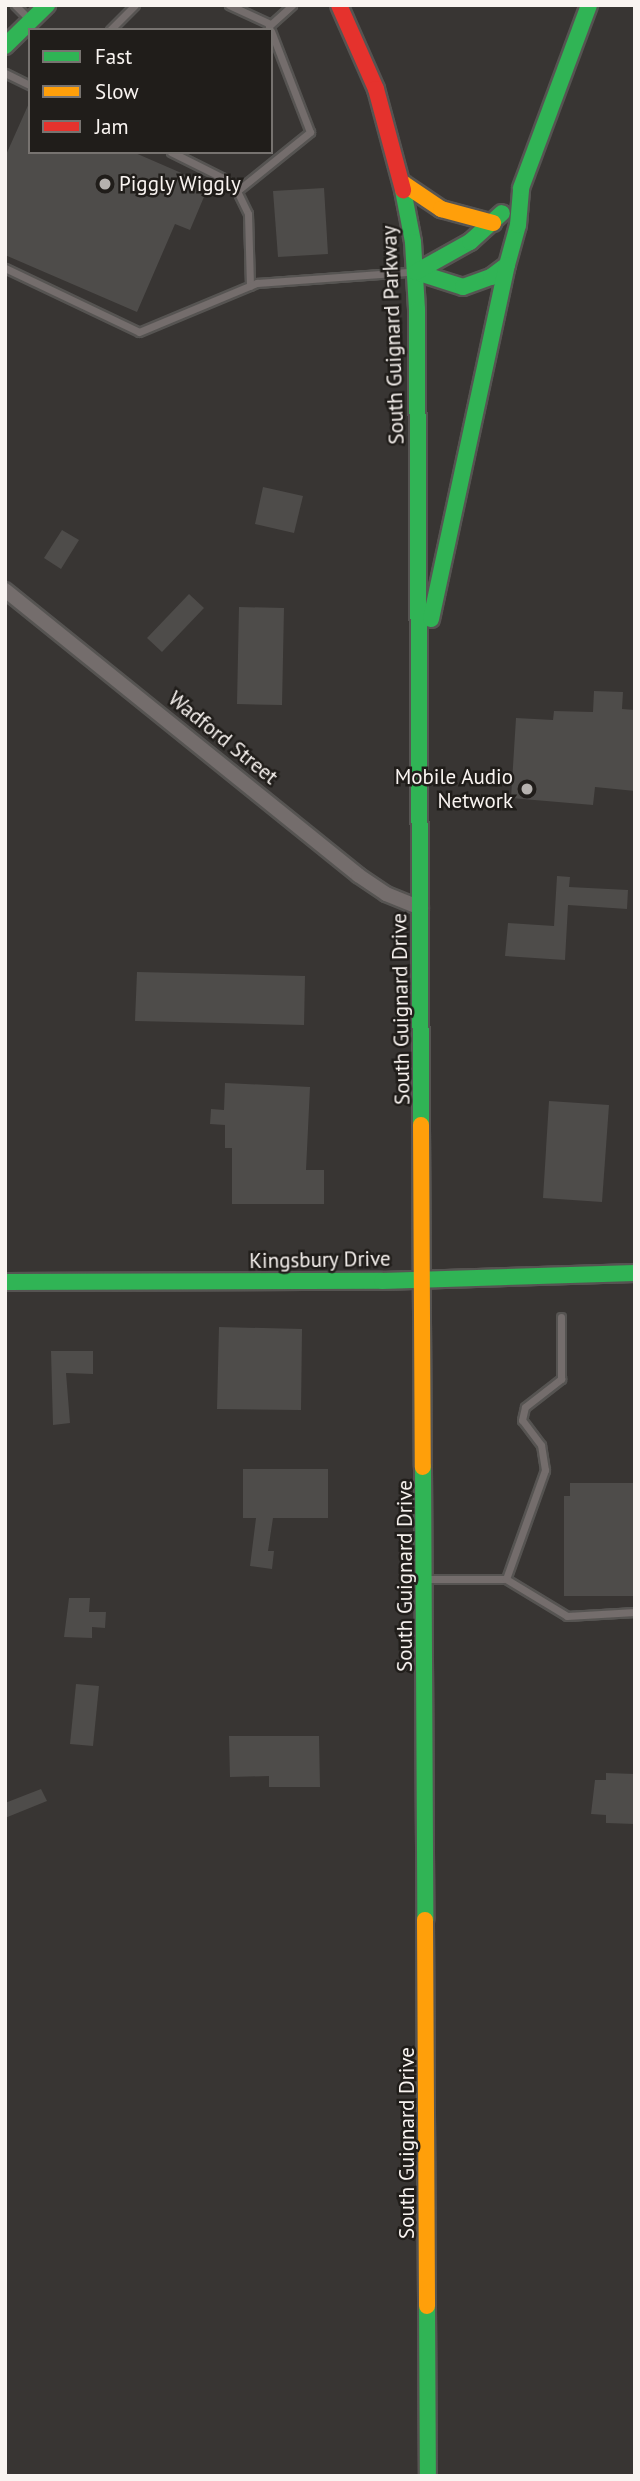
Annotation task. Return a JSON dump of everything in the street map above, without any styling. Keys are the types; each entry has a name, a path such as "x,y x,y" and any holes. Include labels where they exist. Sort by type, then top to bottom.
{"main road":[{"path":"5,46 47,5"},
{"name":"South Guignard Parkway","path":"339,5 376,89 404,184 416,272 420,676"},
{"path":"420,676 476,393 518,225 521,188 589,5"},
{"path":"404,184 452,214 493,223"},
{"path":"416,272 470,242 493,223 521,188"},
{"path":"416,272 463,286 491,277 507,265"},
{"name":"South Guignard Drive","path":"420,676 425,1278 428,2476"},
{"name":"Kingsbury Drive","path":"5,1282 635,1273"}],"street":[{"name":"Wadford Street","path":"5,590 358,875 386,894 421,908"}],"lane":[{"path":"15,5 31,21"},
{"path":"112,28 135,5"},
{"path":"229,5 270,28 292,5"},
{"path":"237,191 310,132 273,36"},
{"path":"5,73 28,84"},
{"path":"175,154 223,178 237,191 248,214 250,286"},
{"path":"5,268 139,332 250,286 416,272"},
{"path":"506,1579 545,1469 541,1445 522,1420 525,1407 561,1380 561,1317"},
{"path":"426,1579 506,1579 567,1616 635,1612"}],"building":[{"path":"28,105 28,154 138,154 209,185 190,230 175,224 137,312 5,255 5,157"},
{"path":"324,188 328,254 278,257 273,191"},
{"path":"263,487 303,496 294,533 255,524"},
{"path":"62,530 79,540 61,569 44,558"},
{"path":"189,594 204,608 162,652 147,638"},
{"path":"239,607 284,608 282,705 237,704"},
{"path":"594,691 623,692 622,709 635,710 635,791 595,787 593,805 511,798 516,718 553,720 554,711 593,712"},
{"path":"557,876 570,877 569,887 628,890 627,909 568,905 565,960 505,956 508,923 554,926"},
{"path":"137,972 305,976 304,1025 135,1021"},
{"path":"225,1083 310,1087 306,1170 324,1170 324,1204 232,1204 232,1148 225,1148 225,1125 210,1124 211,1109 224,1110"},
{"path":"549,1101 609,1105 602,1202 543,1198"},
{"path":"219,1327 302,1329 301,1410 217,1409"},
{"path":"51,1351 93,1351 93,1374 66,1373 70,1423 53,1425"},
{"path":"243,1469 328,1469 328,1518 273,1518 268,1551 274,1551 272,1569 250,1566 256,1518 243,1518"},
{"path":"570,1483 635,1483 635,1596 564,1596 564,1496 570,1496"},
{"path":"69,1598 90,1598 89,1612 106,1612 105,1628 92,1627 92,1638 64,1637"},
{"path":"76,1684 99,1686 93,1746 70,1744"},
{"path":"229,1736 319,1736 320,1787 269,1787 269,1776 230,1777"},
{"path":"606,1773 635,1774 635,1824 606,1823 606,1815 591,1814 595,1780 606,1780"},
{"path":"41,1789 47,1801 5,1818 5,1803"}],"traffic: fast":[{"path":"5,46 47,5"},
{"path":"416,272 463,287 491,277 507,265 518,225 521,188 589,5"},
{"path":"403,190 413,242 417,310 421,1125"},
{"path":"416,272 470,242 502,213"},
{"path":"431,619 507,265"},
{"path":"5,1282 382,1281 635,1273"},
{"path":"423,1467 425,1920"},
{"path":"427,2306 428,2476"}],"traffic: slow":[{"path":"404,184 441,209 493,223"},
{"path":"421,1125 423,1467"},
{"path":"425,1920 427,2306"}],"traffic: jam":[{"path":"339,5 376,89 403,190"}],"place":[{"name":"Piggly Wiggly","path":"105,184"},
{"name":"Mobile Audio Network","path":"527,789"}]}
